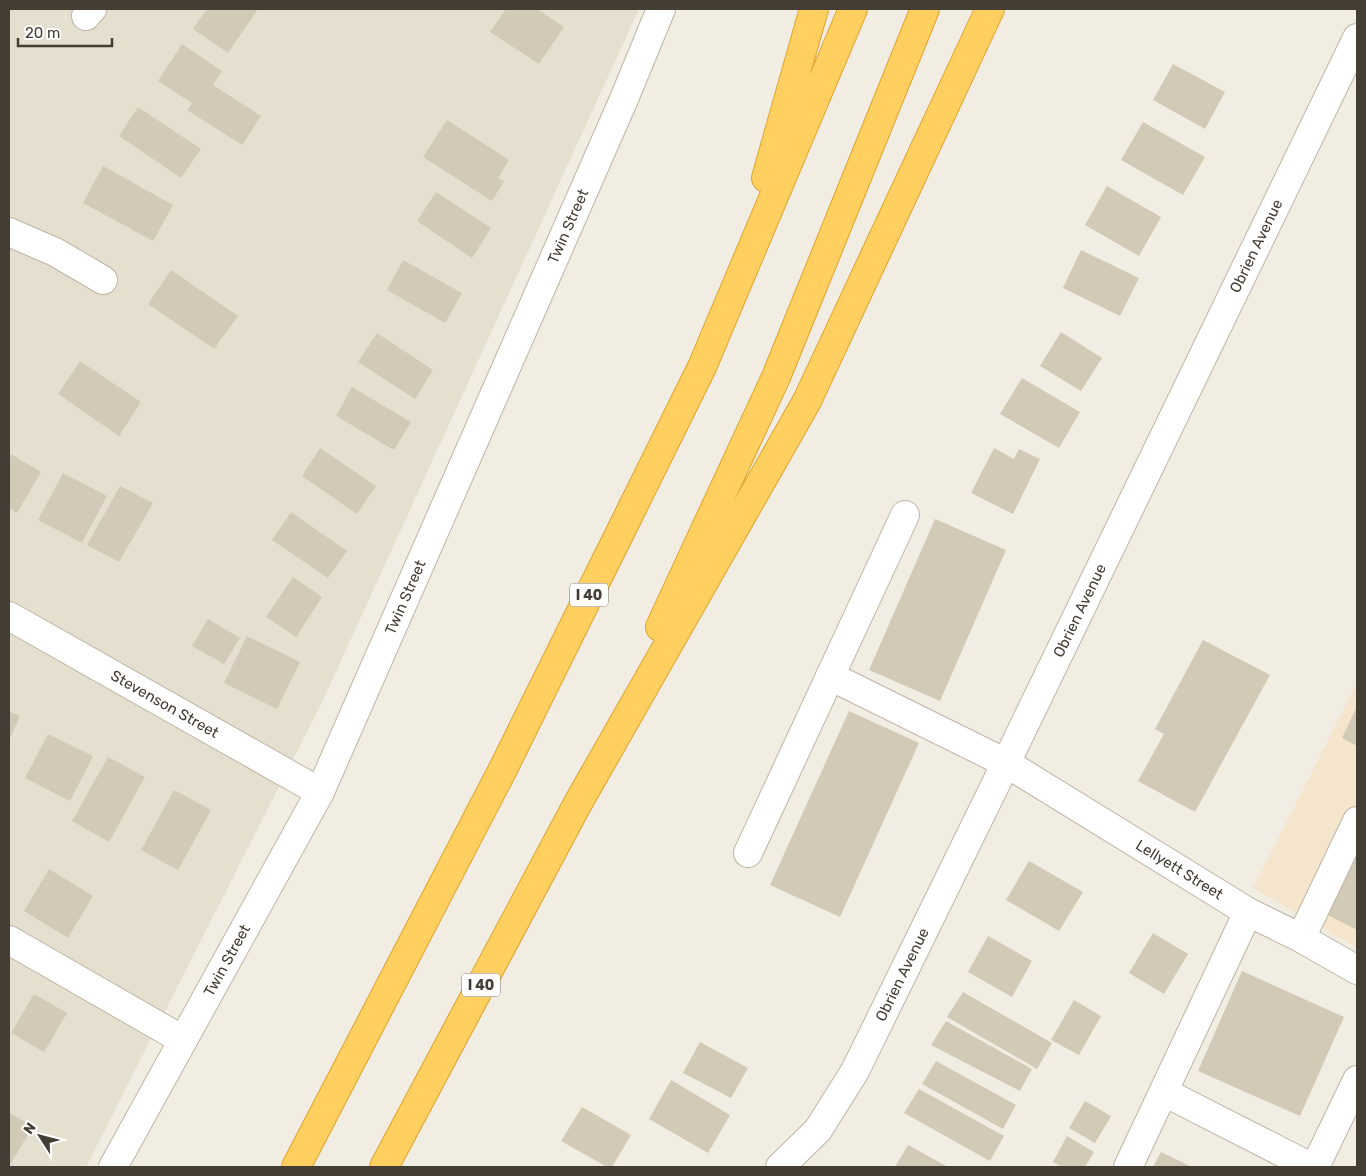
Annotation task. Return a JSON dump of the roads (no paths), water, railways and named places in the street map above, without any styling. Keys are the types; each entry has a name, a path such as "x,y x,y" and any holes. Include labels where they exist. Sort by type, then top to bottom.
{"highway":[{"path":"732,297 814,9"},
{"name":"I 40","path":"296,1167 502,771 698,376 853,9"},
{"name":"I 40","path":"384,1167 578,803 776,377 925,9"},
{"path":"578,803 807,401 990,9"}],"street":[{"name":"Twin Street","path":"113,1167 320,792 624,99 661,9"},
{"name":"Obrien Avenue","path":"780,1167 818,1130 854,1071 1006,763 1357,38"},
{"path":"9,232 55,252 103,280"},
{"path":"748,853 905,515"},
{"name":"Stevenson Street","path":"9,616 320,792"},
{"name":"Lellyett Street","path":"830,676 1006,763 1248,912 1301,938 1357,970"},
{"path":"1301,938 1357,821"},
{"path":"1128,1167 1248,912"},
{"path":"9,940 183,1040"},
{"path":"1164,1092 1313,1167 1357,1080"}]}
